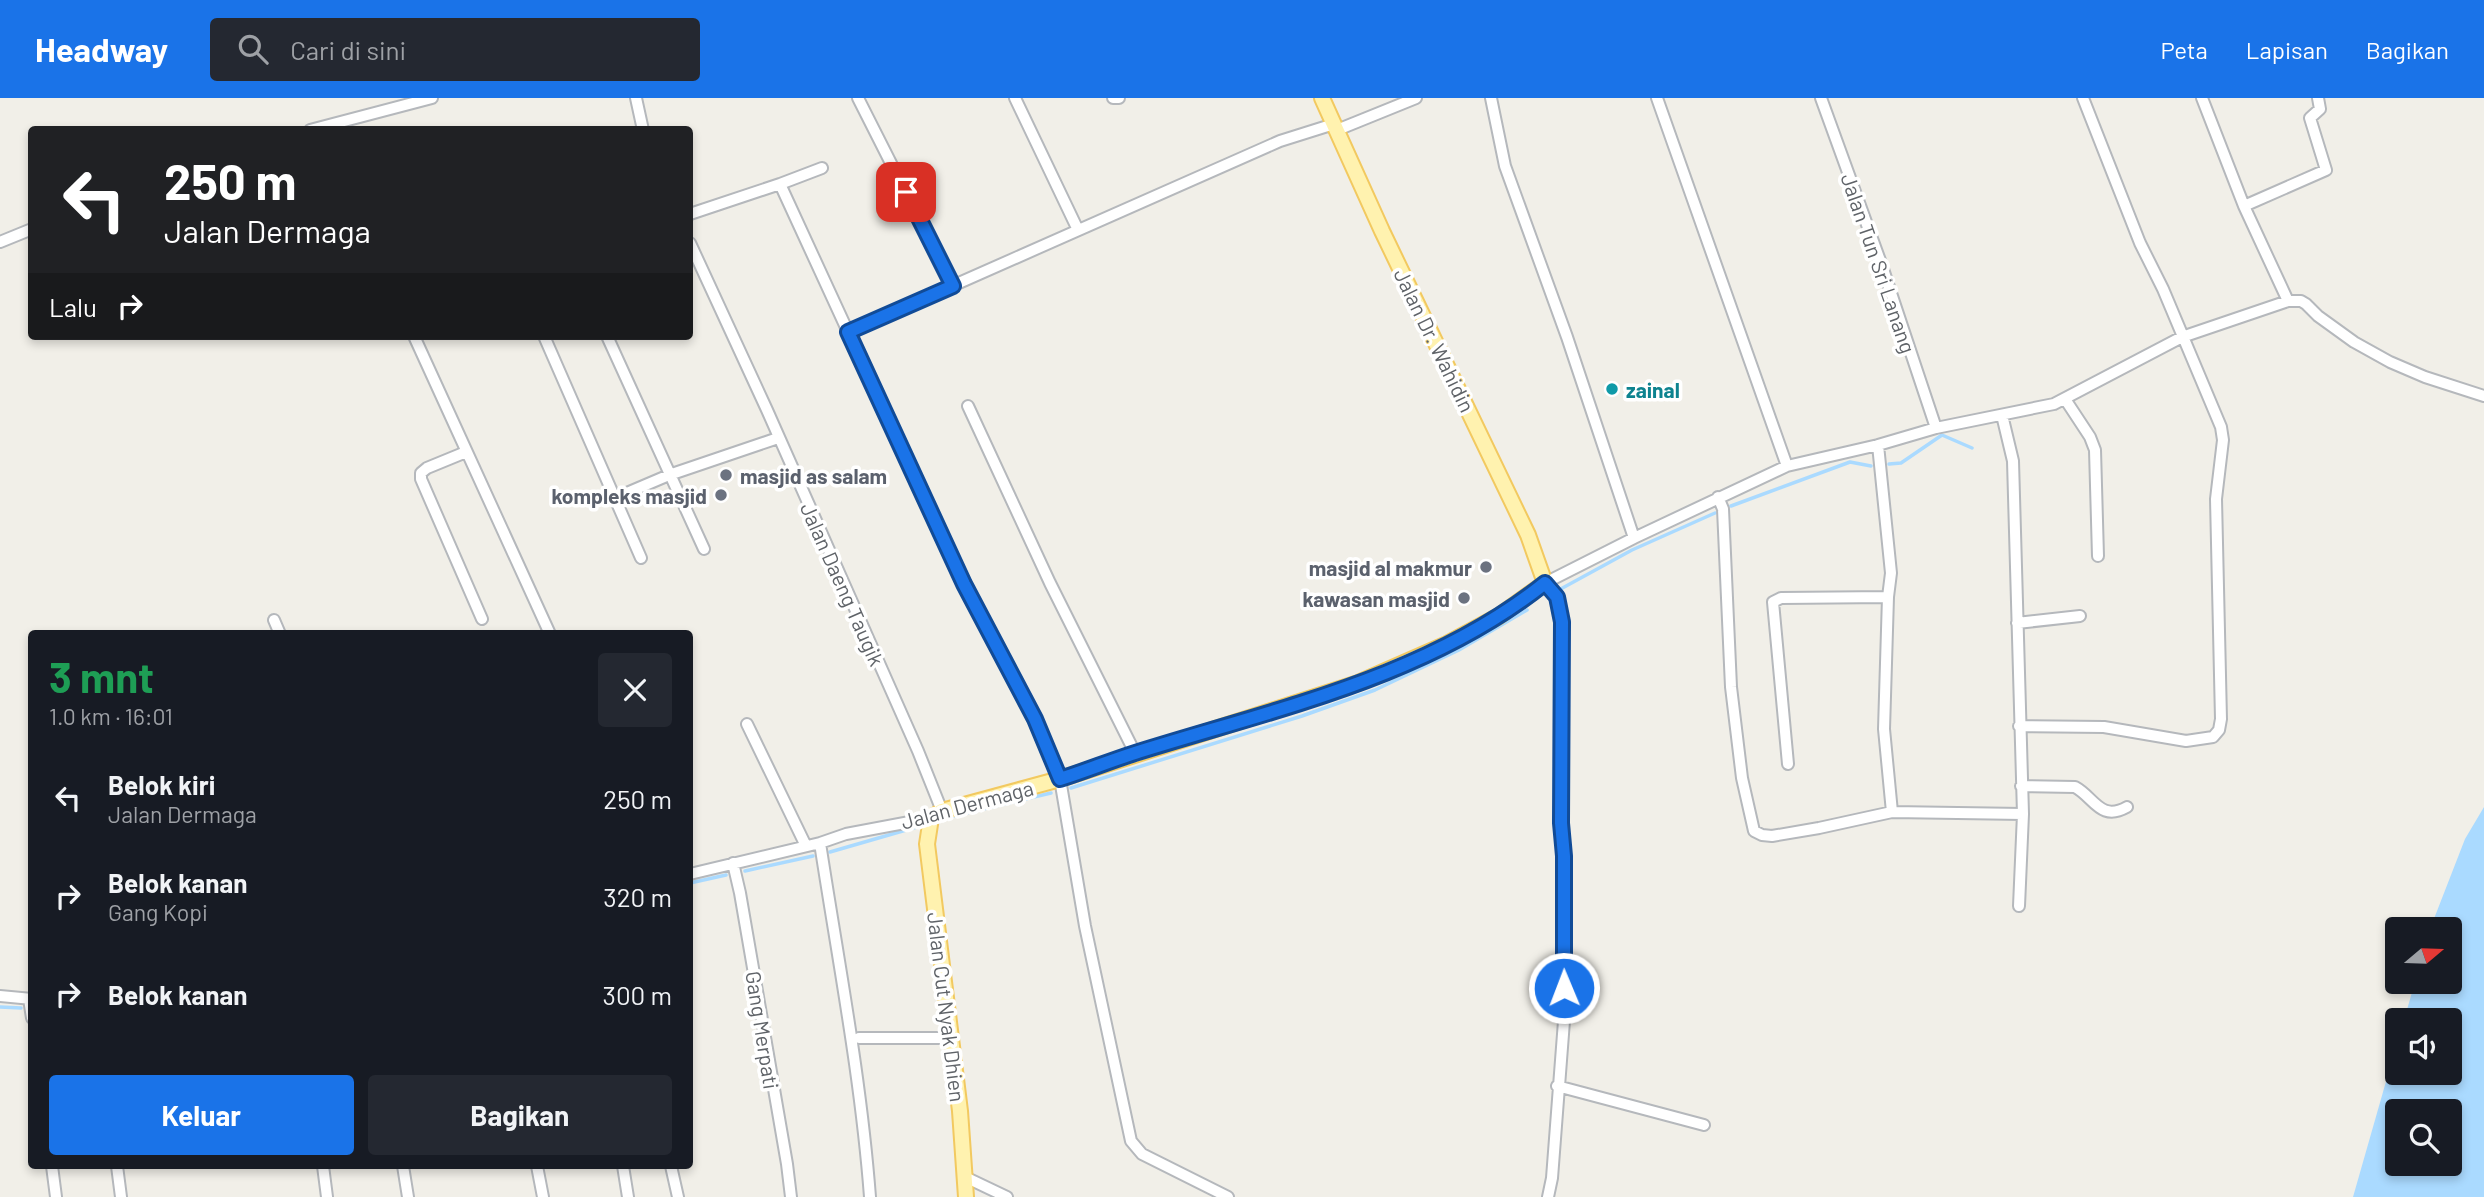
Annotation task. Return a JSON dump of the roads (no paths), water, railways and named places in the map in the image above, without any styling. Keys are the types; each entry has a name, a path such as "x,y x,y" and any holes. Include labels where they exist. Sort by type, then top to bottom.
{"main road":[{"name":"Jalan Dr. Wahidin","path":"1322,98 1382,231 1528,534 1545,583"},
{"name":"Jalan Dermaga","path":"937,814 1060,779 1369,679 1468,633 1523,600 1545,583"},
{"name":"Jalan Cut Nyak Dhien","path":"937,814 927,844 951,1038 966,1197"}],"street":[{"path":"325,126 432,98"},
{"path":"636,98 642,126"},
{"path":"858,98 953,286"},
{"path":"1015,98 1078,230"},
{"path":"1113,98 1119,98"},
{"path":"848,332 1280,141 1336,127 1416,98"},
{"path":"1490,98 1505,166 1567,337 1634,538"},
{"path":"1657,98 1787,466"},
{"name":"Jalan Tun Sri Lanang","path":"1821,98 1882,266 1936,428"},
{"path":"2019,726 2104,727 2186,741 2208,739 2216,735 2221,713 2216,499 2223,439 2214,409 2163,289 2140,243 2083,98"},
{"path":"2202,98 2244,206 2288,301"},
{"path":"2244,206 2326,170 2310,118 2320,109 2318,98"},
{"path":"693,213 822,168"},
{"path":"780,184 964,584 1035,719 1060,779 1084,926 1131,1141 1142,1154 1228,1197"},
{"path":"0,242 28,231"},
{"name":"Jalan Daeng Taugik","path":"693,250 918,751 937,814"},
{"path":"1548,1197 1552,1178 1564,1008 1564,856 1561,823 1562,622 1557,597 1545,583 1718,497 1787,466 1878,445 1936,428 2042,408 2065,399 2182,337 2288,301 2301,301 2345,335 2390,362 2425,377 2484,396"},
{"path":"416,340 548,630"},
{"path":"546,340 641,558"},
{"path":"609,340 704,549"},
{"path":"2065,399 2090,437 2095,450 2098,556"},
{"path":"968,406 1050,583 1135,753"},
{"path":"2002,415 2013,461 2023,814 2019,906"},
{"path":"615,498 669,475 778,438"},
{"path":"1878,445 1891,573 1884,729 1892,812"},
{"path":"466,452 427,468 421,473 421,479 482,619"},
{"path":"1718,497 1723,509 1731,687 1742,778 1754,831 1772,836 1892,812 2023,814"},
{"path":"1788,764 1773,602 1781,598 1888,597"},
{"path":"2017,623 2080,616"},
{"path":"274,620 278,630"},
{"path":"747,724 806,846"},
{"path":"2021,786 2075,787 2097,807 2115,812 2127,807"},
{"name":"Jalan Dermaga","path":"693,873 937,814"},
{"path":"820,842 848,1016 870,1197"},
{"name":"Gang Merpati","path":"733,863 759,998 791,1197"},
{"path":"0,996 28,999"},
{"path":"859,1038 951,1038"},
{"path":"1557,1086 1704,1125"},
{"path":"52,1169 56,1197"},
{"path":"117,1169 121,1197"},
{"path":"323,1169 327,1197"},
{"path":"403,1169 408,1197"},
{"path":"538,1169 543,1197"},
{"path":"623,1169 628,1197"},
{"path":"672,1169 677,1197"},
{"path":"965,1177 1007,1197"}],"water":[{"path":"2484,807 2484,1197 2353,1197 2385,1085 2462,1085 2462,1008 2407,1008 2412,994 2462,994 2462,917 2435,917 2465,839"}],"waterway":[{"path":"1889,464 1901,463 1942,435 1972,448"},
{"path":"1731,506 1850,462 1871,466"},
{"path":"1557,591 1632,550 1715,513"},
{"path":"1071,788 1302,716 1375,690 1459,650 1527,610"},
{"path":"941,819 1051,793"},
{"path":"830,852 920,826"},
{"path":"745,871 813,856"},
{"path":"693,882 726,875"},
{"path":"0,1007 21,1008"}],"place":[{"name":"zainal","path":"1612,389"},
{"name":"masjid as salam","path":"726,475"},
{"name":"kompleks masjid","path":"721,495"},
{"name":"masjid al makmur","path":"1486,567"},
{"name":"kawasan masjid","path":"1464,598"}]}
